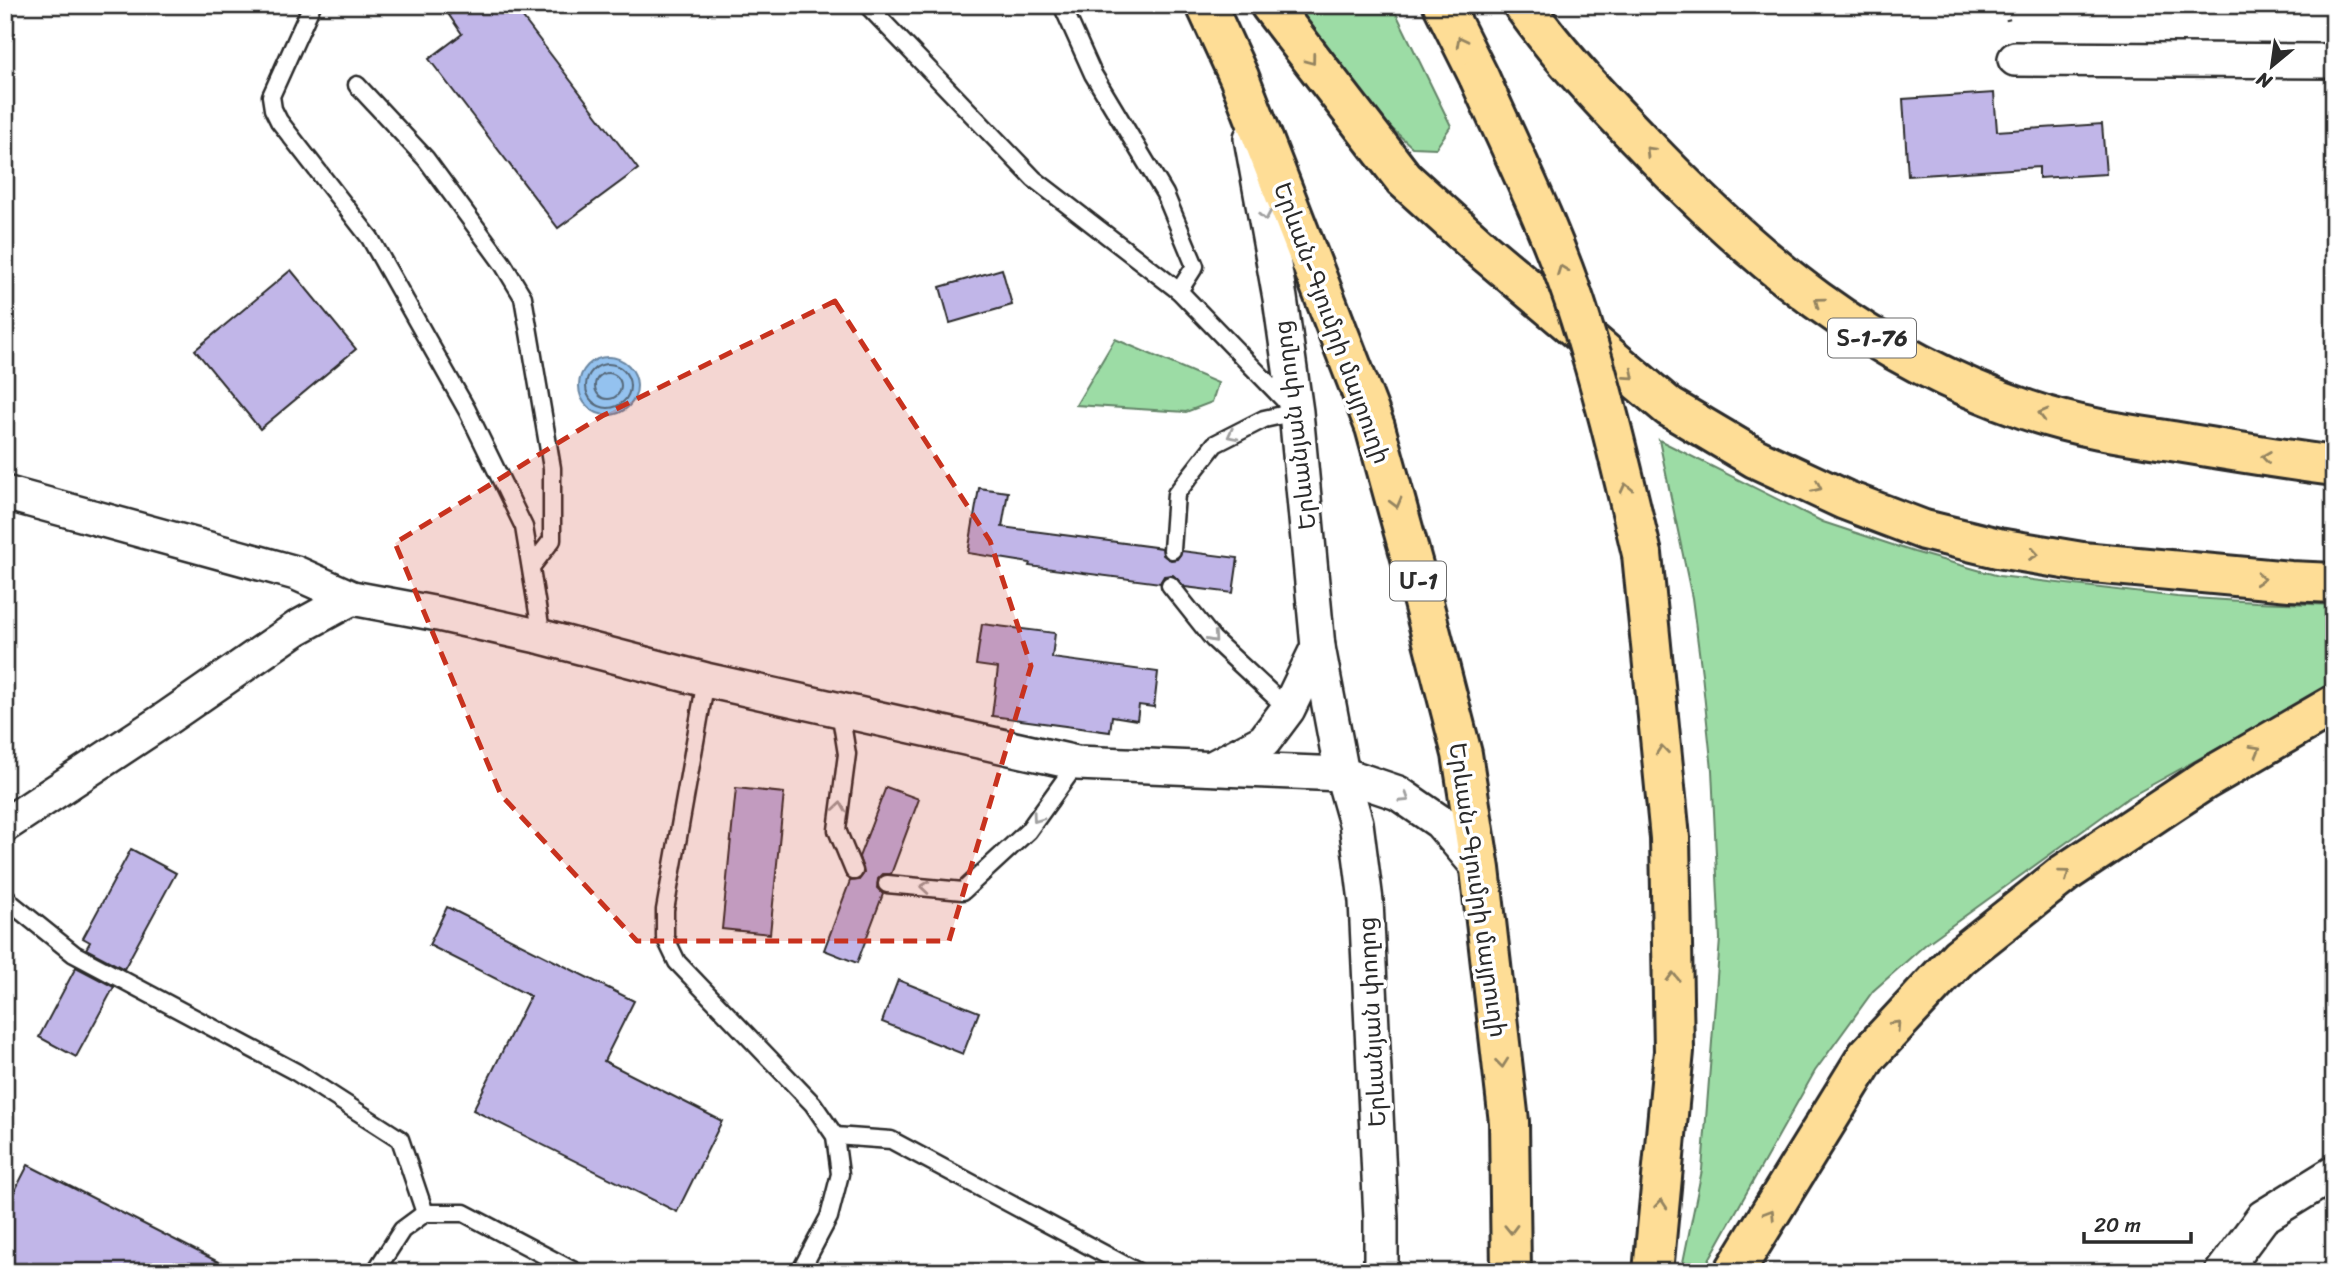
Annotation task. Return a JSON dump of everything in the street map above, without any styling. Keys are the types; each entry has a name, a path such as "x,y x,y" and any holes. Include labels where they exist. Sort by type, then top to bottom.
{"highway":[{"name":"Երևան-Գյումրի մայրուղի","path":"1206,5 1240,77 1375,427 1462,754 1480,869 1508,1122 1511,1272"},
{"path":"1270,5 1404,179 1485,252 1669,408 1755,458 1845,500 1924,530 1998,548 2081,562 2334,583"},
{"path":"1443,5 1479,77 1535,202 1579,315 1613,431 1642,554 1670,838 1674,1024 1673,1064 1653,1272"},
{"name":"Տ-1-76","path":"1523,5 1548,39 1693,196 1779,272 1837,316 1904,358 2029,411 2089,427 2334,466"},
{"path":"1734,1272 1867,1056 1959,957 2065,873 2205,780 2334,705"}],"street":[{"path":"2015,59 2334,61"},
{"name":"Երևանյան փողոց","path":"1240,77 1280,298 1296,412 1318,647 1342,774 1356,823 1366,901 1381,1272"},
{"path":"5,493 296,573 352,598 542,637 706,680 1077,763 1342,774 1398,793 1440,822 1480,869"},
{"path":"5,825 297,628 352,598"},
{"path":"1211,768 1265,741 1289,709 1318,647"},
{"path":"2222,1272 2263,1217 2334,1173"}],"lane":[{"path":"312,5 271,96 273,109 279,121 370,238 467,410 524,527 542,637"},
{"path":"867,5 1034,179 1179,291 1296,412"},
{"path":"1062,5 1093,74 1165,194 1195,266 1179,291"},
{"path":"357,85 426,159 503,264 523,297 552,468 552,540 531,567"},
{"path":"1172,550 1176,494 1215,444 1264,419 1296,412"},
{"path":"1170,585 1213,639 1289,709"},
{"path":"706,680 665,909 665,937 677,962 813,1104 835,1136 840,1174 832,1206 800,1272"},
{"path":"841,711 847,754 837,830 854,871"},
{"path":"887,884 963,891 1028,831 1077,763"},
{"path":"5,895 12,904 74,954 296,1072 400,1139 425,1213"},
{"path":"835,1136 891,1140 1138,1272"},
{"path":"375,1272 402,1230 425,1213 464,1213 576,1272"}],"highlighted area":[{"path":"835,301 990,541 1031,666 949,941 637,941 501,795 395,543 602,416"}],"green space":[{"path":"1295,5 1392,5 1451,126 1436,148 1412,147 1386,123"},
{"path":"1115,339 1218,383 1212,402 1186,412 1076,405"},
{"path":"1659,440 1823,522 1999,576 2177,597 2334,605 2334,684 2128,798 1926,944 1873,991 1815,1071 1702,1272 1681,1272 1702,1170 1720,939 1712,770 1692,598"}],"water":[{"path":"608,357 619,359 632,370 637,386 635,397 624,410 608,415 597,413 584,402 579,386 581,375 592,362"}],"building":[{"path":"442,5 513,5 638,169 558,228 429,59 462,34"},
{"path":"1994,93 1997,131 2102,124 2106,174 2039,178 2039,167 1908,176 1903,99"},
{"path":"1002,269 1012,305 950,323 940,287"},
{"path":"291,270 356,349 260,429 195,350"},
{"path":"979,488 1008,492 1002,527 1162,548 1163,555 1171,560 1177,559 1182,551 1238,558 1233,593 1185,587 1173,575 1164,576 1160,583 1029,566 1030,563 968,553"},
{"path":"982,624 1055,633 1052,658 1158,672 1154,707 1139,705 1137,720 1112,716 1110,732 992,716 998,668 976,665"},
{"path":"886,787 919,799 891,874 883,874 878,879 877,888 883,894 857,963 824,950 850,881 859,880 864,873 859,857"},
{"path":"736,788 784,793 770,934 722,929"},
{"path":"131,849 176,873 124,969 86,949 90,942 83,938"},
{"path":"447,907 634,1001 604,1061 722,1121 677,1212 473,1110 530,996 429,945"},
{"path":"76,967 114,987 76,1057 39,1037"},
{"path":"898,980 979,1012 963,1054 882,1022"},
{"path":"28,1165 238,1272 5,1272 5,1210"}]}
